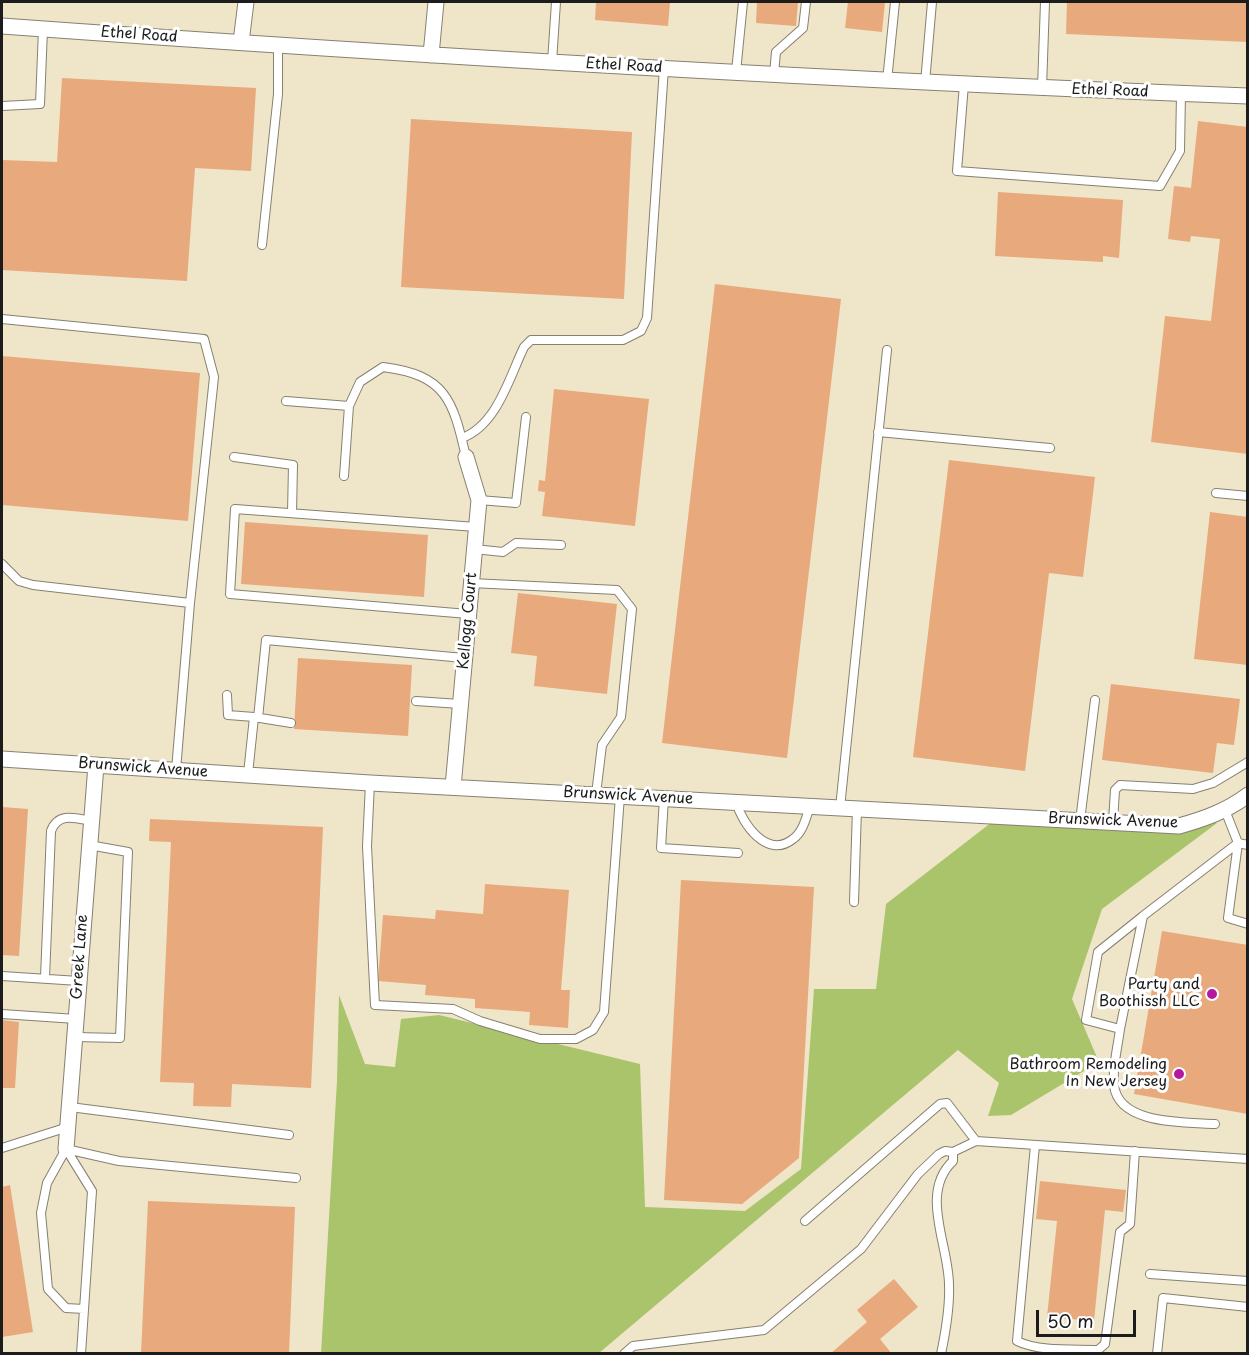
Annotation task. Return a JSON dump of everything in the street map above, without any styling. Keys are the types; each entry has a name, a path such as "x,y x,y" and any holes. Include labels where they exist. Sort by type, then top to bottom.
{"street":[{"path":"241,42 246,2"},
{"path":"431,55 436,2"},
{"name":"Ethel Road","path":"2,26 431,55 887,81 1248,96"},
{"name":"Kellogg Court","path":"453,787 479,500 466,457"},
{"name":"Brunswick Avenue","path":"2,759 370,783 1179,826 1225,810 1248,795"},
{"name":"Greek Lane","path":"66,1149 96,765"}],"lane":[{"path":"552,62 556,2"},
{"path":"736,72 743,2"},
{"path":"774,74 776,52 803,28 806,2"},
{"path":"887,81 895,2"},
{"path":"925,82 933,2"},
{"path":"1042,88 1045,2"},
{"path":"2,106 40,104 43,29"},
{"path":"262,244 278,94 278,45"},
{"path":"462,438 482,428 499,400 524,347 531,340 623,340 641,331 647,318 664,68"},
{"path":"964,84 957,171 1160,186 1180,151 1181,93"},
{"path":"2,319 204,339 214,377 190,603 176,770"},
{"path":"840,808 887,350"},
{"path":"344,476 349,406 360,382 383,367 410,370 435,383 456,413 466,457"},
{"path":"286,401 349,406"},
{"path":"479,500 516,503 526,417"},
{"path":"878,432 1050,448"},
{"path":"234,457 293,465 292,513"},
{"path":"1216,493 1248,496"},
{"path":"468,614 230,594 235,508 476,527"},
{"path":"474,549 503,552 516,543 561,545"},
{"path":"2,564 19,581 33,585 190,603"},
{"path":"471,583 616,590 632,609 621,717 602,745 596,794"},
{"path":"248,774 266,640 464,658"},
{"path":"227,694 228,715 291,723"},
{"path":"1080,821 1095,700"},
{"path":"416,701 460,704"},
{"path":"1113,822 1115,790 1120,785 1193,789 1213,783 1248,762"},
{"path":"370,783 368,846 375,1005 453,1009 480,1021 540,1039 576,1039 592,1030 604,1011 620,796"},
{"path":"664,798 661,848 738,853"},
{"path":"736,802 741,818 748,829 756,837 776,844 794,839 802,830 810,806"},
{"path":"854,902 856,808"},
{"path":"1225,810 1238,843 1228,918 1248,924"},
{"path":"45,978 51,831 54,824 63,818 91,820"},
{"path":"1120,1029 1086,1020 1098,952 1238,843 1248,845"},
{"path":"75,1037 120,1038 128,852 88,845"},
{"path":"1143,916 1120,1029 1113,1084 1118,1100 1129,1111 1165,1121 1215,1124"},
{"path":"2,976 79,981"},
{"path":"2,1014 76,1019"},
{"path":"805,1221 940,1104 947,1103 976,1141"},
{"path":"70,1107 289,1136"},
{"path":"2,1148 68,1127"},
{"path":"624,1353 633,1346 764,1330 861,1249 918,1174 939,1154 945,1151 953,1152 976,1141 1248,1159"},
{"path":"1035,1145 1017,1341 1033,1346 1098,1350 1105,1344 1120,1232 1130,1224 1135,1151"},
{"path":"66,1149 119,1161 296,1178"},
{"path":"66,1149 92,1191 81,1353"},
{"path":"66,1149 47,1183 41,1213 48,1289 66,1308 84,1309"},
{"path":"940,1353 948,1322 949,1282 936,1195 945,1168 953,1161 953,1152"},
{"path":"1150,1274 1248,1281"},
{"path":"1157,1353 1163,1298 1248,1306"}],"green space":[{"path":"992,822 1217,823 1102,909 1072,999 1099,1062 1011,1115 988,1116 999,1083 958,1050 599,1353 321,1354 337,1081 339,995 365,1064 395,1067 401,1019 439,1015 640,1064 645,1207 745,1211 801,1169 814,989 876,989 886,904"}],"building":[{"path":"596,2 670,2 668,26 595,20"},
{"path":"757,2 798,2 796,26 756,23"},
{"path":"848,2 885,2 882,32 845,28"},
{"path":"1067,2 1248,2 1248,42 1066,34"},
{"path":"62,78 256,88 251,171 195,168 187,281 2,270 2,160 57,162"},
{"path":"411,119 632,132 624,299 401,287"},
{"path":"1198,121 1248,127 1248,454 1151,442 1165,316 1211,321 1220,239 1191,236 1190,242 1168,239 1174,186 1191,188"},
{"path":"998,192 1123,200 1119,258 1103,256 1103,262 995,256"},
{"path":"715,284 841,299 787,758 662,743"},
{"path":"2,356 200,373 188,521 2,505"},
{"path":"554,389 649,399 635,526 542,516 545,492 538,491 539,480 545,481"},
{"path":"949,460 1095,477 1083,577 1049,573 1025,771 913,757"},
{"path":"1210,512 1248,517 1248,665 1194,659"},
{"path":"245,522 428,535 424,597 241,584"},
{"path":"518,593 617,604 607,694 534,686 537,656 511,653"},
{"path":"298,658 412,665 408,736 294,729"},
{"path":"1111,684 1240,699 1234,745 1217,743 1213,773 1102,760"},
{"path":"2,807 28,809 19,956 2,955"},
{"path":"150,819 323,827 311,1088 232,1084 231,1107 193,1106 194,1083 160,1082 171,842 149,841"},
{"path":"681,880 814,887 799,1158 742,1204 664,1200"},
{"path":"485,884 569,890 561,990 570,990 568,1028 529,1025 530,1012 475,1008 475,999 425,995 426,985 378,981 383,915 435,919 436,910 483,914"},
{"path":"1162,931 1248,945 1248,1114 1134,1094"},
{"path":"2,1020 19,1022 15,1088 2,1088"},
{"path":"1040,1181 1126,1190 1123,1212 1105,1210 1094,1321 1047,1317 1057,1221 1036,1219"},
{"path":"10,1185 33,1332 2,1337 2,1187"},
{"path":"148,1201 295,1207 289,1354 141,1354"},
{"path":"894,1279 918,1307 880,1339 892,1354 830,1354 867,1322 857,1310"}],"place":[{"name":"Party and Boothissh LLC","path":"1212,994"},
{"name":"Bathroom Remodeling In New Jersey","path":"1179,1074"}]}
